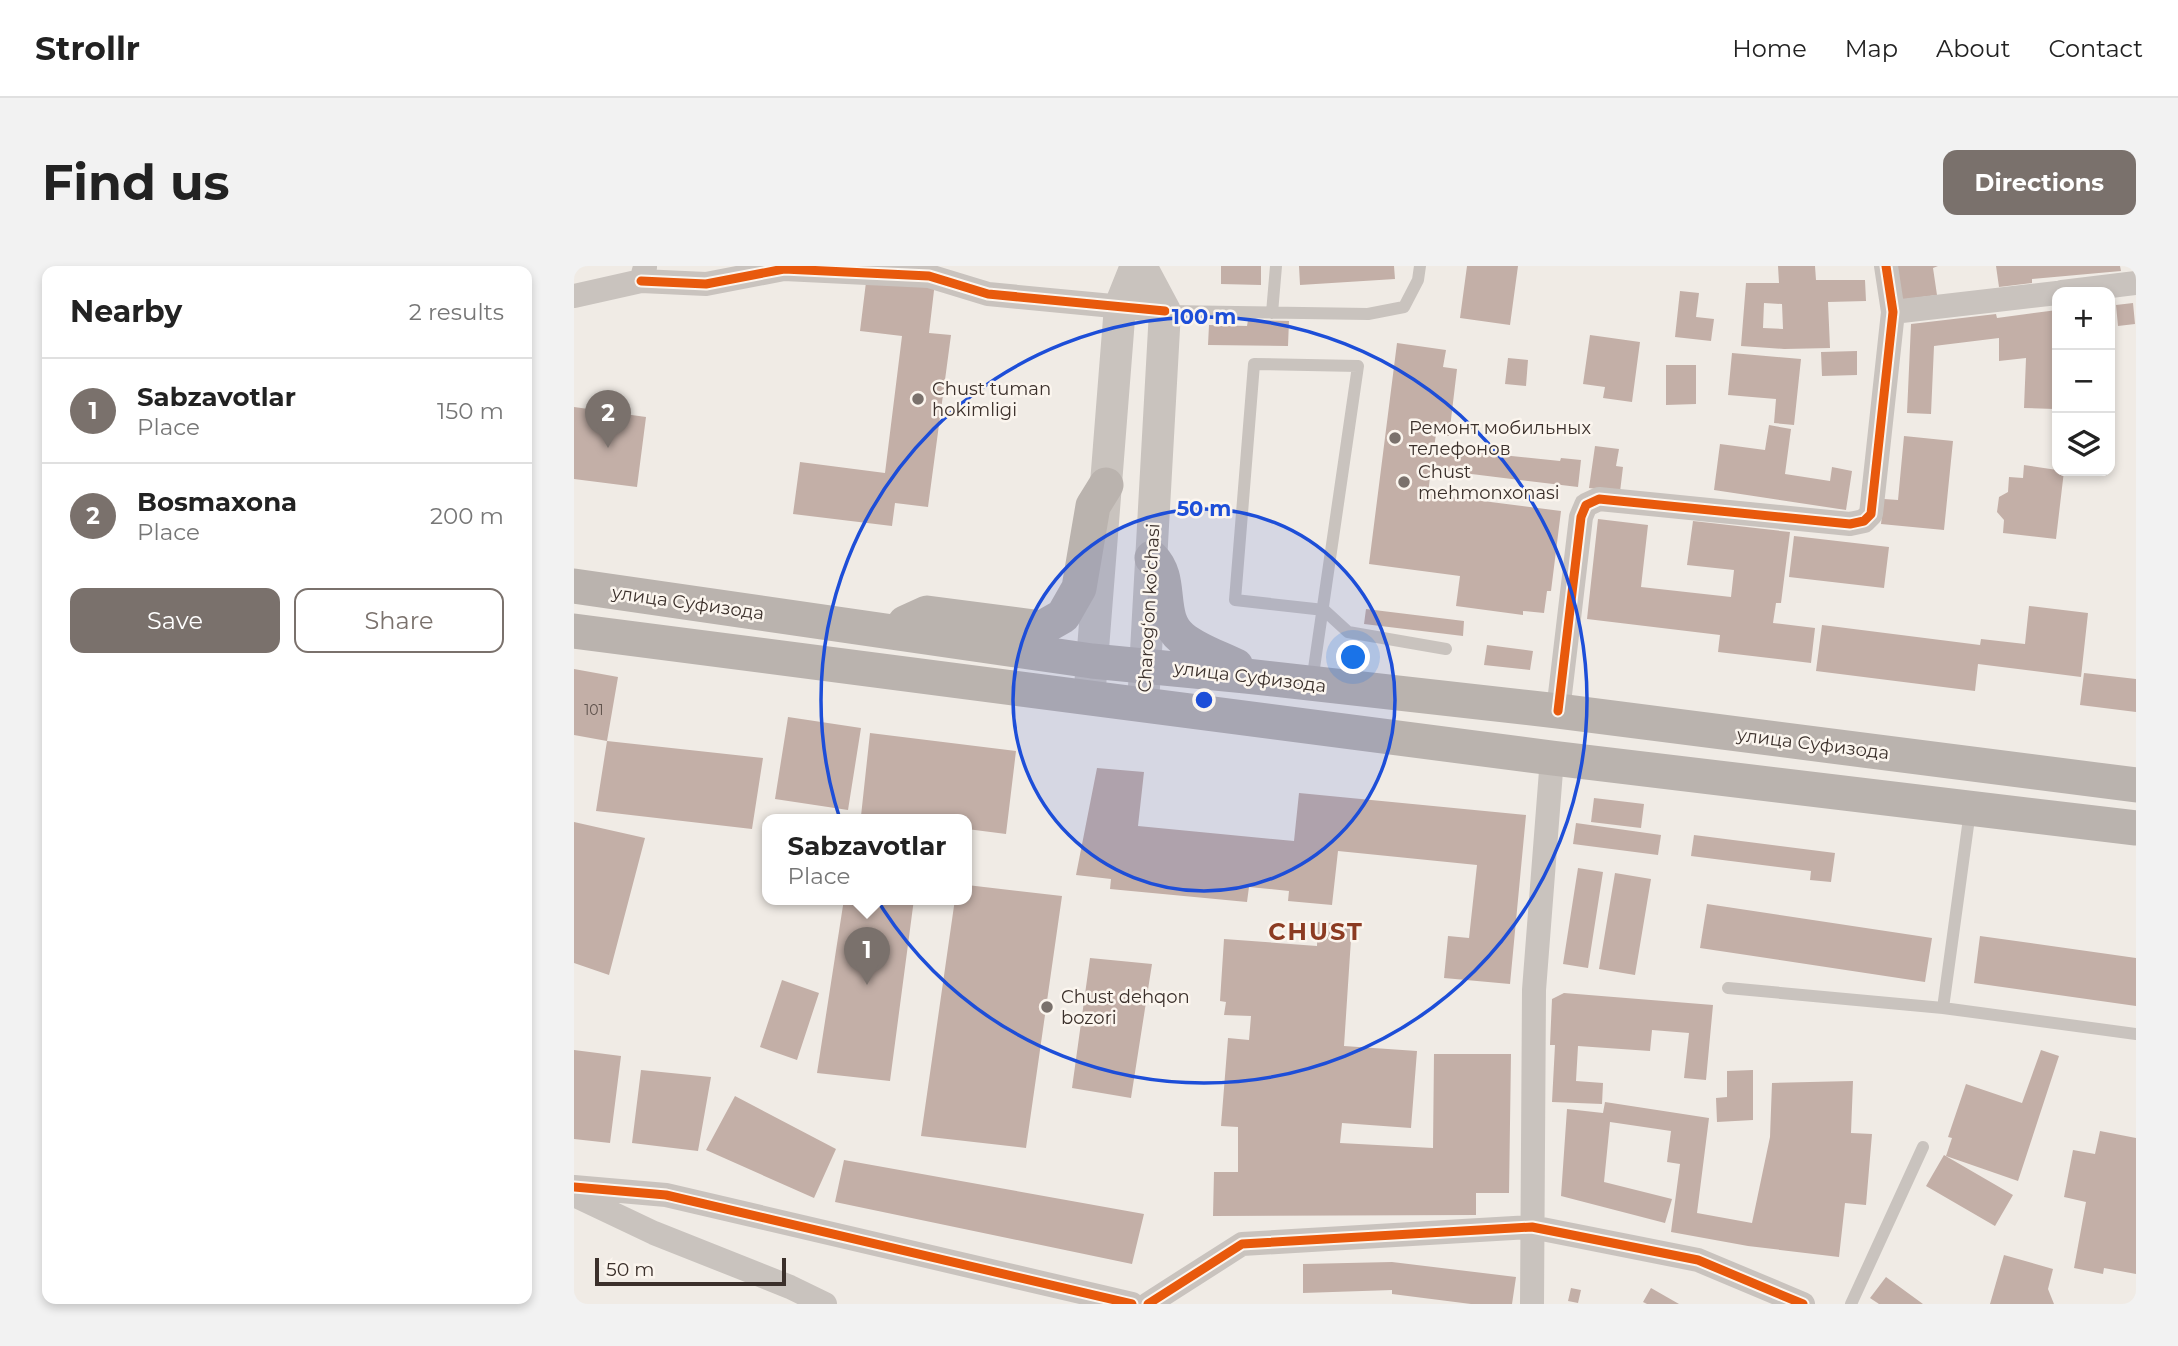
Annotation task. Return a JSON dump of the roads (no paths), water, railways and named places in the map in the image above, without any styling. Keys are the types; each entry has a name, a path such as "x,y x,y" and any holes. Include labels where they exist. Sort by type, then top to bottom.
{"main road":[{"path":"889,632 927,612 1042,628 1063,616 1079,588 1093,506 1106,485"},
{"path":"1152,558 1163,575 1164,601 1169,621 1180,637 1201,651 1236,665 1246,676"},
{"name":"улица Суфизода","path":"574,586 1092,661 1558,711 2136,785"},
{"path":"574,631 1552,758 2136,828"}],"street":[{"path":"1088,698 1120,306 1139,266"},
{"path":"1139,266 1165,311"},
{"path":"1558,711 1581,517 1586,505 1599,499 1850,524 1864,521 1871,514 1893,312 1886,266"},
{"path":"574,296 643,274 706,284 784,269 929,276 988,295 1165,311"},
{"path":"2105,287 2136,283"},
{"path":"1893,312 2052,294"},
{"name":"Charog‘on ko‘chasi","path":"1143,705 1165,311"},
{"path":"1532,1304 1534,990 1552,758"},
{"path":"574,1187 666,1195 1132,1304"},
{"path":"574,1195 654,1233 790,1287 825,1304"},
{"path":"1148,1304 1242,1244 1532,1227 1698,1260 1803,1304"}],"lane":[{"path":"1272,313 1276,266"},
{"path":"1165,311 1368,314 1404,307 1418,281 1420,266"},
{"path":"1312,684 1324,610 1358,366 1254,364 1235,600 1324,610 1348,632 1446,649"},
{"path":"1943,1008 1970,808"},
{"path":"1728,988 1943,1008 2136,1034"},
{"path":"1852,1304 1923,1147"}],"place":[{"name":"Chust tuman hokimligi","path":"918,399"},
{"name":"Ремонт мобильных телефонов","path":"1395,438"},
{"name":"Bosmaxona","path":"608,448"},
{"name":"Chust mehmonxonasi","path":"1404,482"},
{"name":"Sabzavotlar","path":"867,985"},
{"name":"Chust dehqon bozori","path":"1047,1007"}],"district":[{"name":"CHUST","path":"1316,932"}]}
